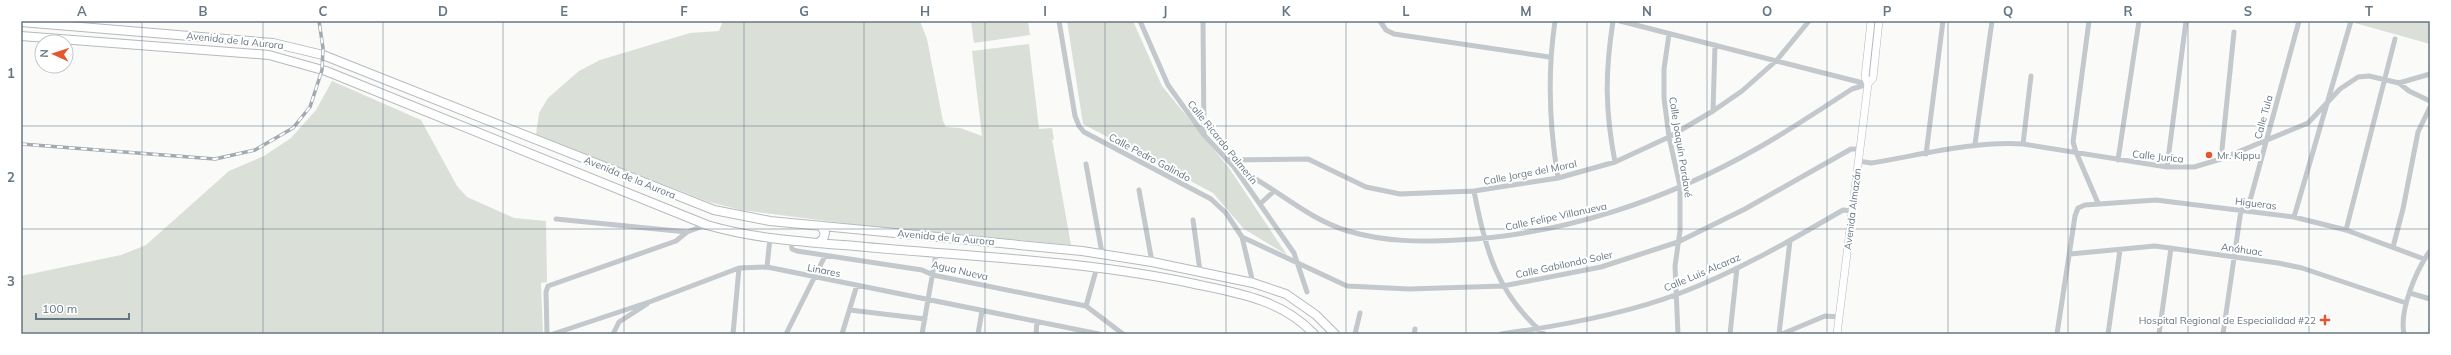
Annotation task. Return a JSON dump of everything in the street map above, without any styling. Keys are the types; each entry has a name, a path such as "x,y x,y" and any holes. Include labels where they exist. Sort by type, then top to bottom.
{"main road":[{"path":"46,21 58,24"},
{"name":"Avenida Almazán","path":"1837,334 1868,84 1865,77 1871,21"},
{"name":"Avenida Almazán","path":"1868,84 1873,78 1879,21"},
{"name":"Avenida de la Aurora","path":"21,22 273,43 298,48 323,55 714,210 746,218 1102,253 1200,271 1253,283 1286,294 1299,301 1324,321 1335,334"},
{"name":"Avenida de la Aurora","path":"21,36 281,57 333,74 706,225 738,234 936,254 1097,267 1144,273 1250,296 1286,310 1314,334"},
{"path":"818,243 823,239 825,233 821,226"},
{"path":"850,246 847,237 857,230"}],"street":[{"name":"Calle Pedro Galindo","path":"1059,21 1076,116 1081,129 1211,199 1226,213 1242,237"},
{"name":"Calle Ricardo Palmerín","path":"1140,21 1162,75 1204,135 1234,167 1299,262 1307,292"},
{"path":"1202,21 1204,135"},
{"path":"1380,21 1386,30 1394,34 1549,57"},
{"path":"1555,21 1549,57 1549,110 1558,178"},
{"path":"1613,21 1607,60 1607,107 1615,162"},
{"path":"1620,21 1868,84"},
{"name":"Calle Jorge del Moral","path":"1228,160 1308,158 1366,187 1389,192 1411,194 1474,191 1558,178 1615,162 1669,137 1713,111 1742,91 1777,60 1809,21"},
{"path":"1926,154 1943,21"},
{"path":"1975,144 1992,21"},
{"path":"2089,21 2073,142 2098,203"},
{"path":"2118,160 2138,21"},
{"path":"2167,168 2186,21"},
{"name":"Calle Tula","path":"2223,334 2241,210 2247,206 2252,197 2299,21"},
{"path":"2294,217 2351,21"},
{"path":"2221,159 2234,32"},
{"name":"Calle Joaquín Pardavé","path":"1669,34 1664,69 1664,98 1669,137 1680,186 1681,213 1675,266 1678,294 1678,334"},
{"path":"2346,230 2395,39"},
{"path":"1713,111 1715,45"},
{"path":"2399,83 2430,74"},
{"path":"2023,144 2031,76"},
{"name":"Calle Jurica","path":"1858,161 1870,163 1975,144 2023,144 2167,168 2194,167 2221,159 2308,123 2340,89 2358,77 2385,79 2399,83"},
{"path":"2399,83 2409,91 2430,102"},
{"name":"Calle Felipe Villanueva","path":"1234,167 1327,223 1370,237 1408,242 1483,239 1526,233 1614,213 1680,186 1757,148 1852,90 1868,84"},
{"path":"2393,247 2403,210 2418,132 2430,107"},
{"name":"Calle Gabilondo Soler","path":"1299,262 1353,287 1409,289 1503,286 1601,267 1678,242 1746,209 1851,149 1860,149"},
{"path":"1086,164 1102,253"},
{"path":"1139,190 1152,262"},
{"path":"1474,191 1483,239 1488,256 1503,286 1538,329 1544,334"},
{"path":"1260,204 1274,192"},
{"name":"Higueras","path":"2070,254 2075,216 2079,207 2098,203 2156,200 2294,217 2346,230 2424,259"},
{"name":"Calle Luis Alcaraz","path":"1501,334 1538,329 1616,312 1678,294 1737,268 1790,241 1843,210 1852,210"},
{"path":"556,219 687,232"},
{"path":"1193,220 1200,271"},
{"path":"547,334 546,292 548,286 676,242 687,232 706,225"},
{"path":"1242,237 1299,262"},
{"path":"1242,237 1253,283"},
{"path":"767,267 770,238"},
{"name":"Agua Nueva","path":"791,240 793,250 922,270 933,274 1086,306 1123,334"},
{"path":"1790,241 1781,334 1826,316 1839,317"},
{"name":"Anáhuac","path":"2070,254 2120,250 2139,246 2171,248 2234,257 2302,268 2406,304"},
{"path":"2160,334 2171,248"},
{"path":"2108,334 2120,250"},
{"path":"2404,334 2402,318 2406,304 2424,259 2430,251"},
{"path":"922,334 936,254"},
{"path":"2057,334 2070,254"},
{"path":"786,334 825,256"},
{"name":"Linares","path":"552,334 652,301 739,268 767,267 1099,334"},
{"path":"1086,306 1097,267"},
{"path":"733,334 739,268"},
{"path":"1730,334 1737,268"},
{"path":"842,334 857,285"},
{"path":"2410,293 2430,298"},
{"path":"613,334 619,322 652,301"},
{"path":"850,310 925,319"},
{"path":"978,334 982,311"},
{"path":"1355,334 1360,314"},
{"path":"1036,334 1037,322"}],"shaded area":[{"path":"723,21 920,21 927,39 943,121 946,127 960,128 982,136 972,51 1029,44 1039,129 1052,128 1054,140 1052,139 1071,245 850,224 741,210 709,202 536,135 539,113 548,98 579,71 600,60 690,33 719,31"},
{"path":"971,21 1028,21 1030,35 974,43"},
{"path":"1067,21 1133,21 1162,86 1229,168 1287,255 1244,229 1213,193 1083,124"},
{"path":"2356,21 2430,21 2430,44 2355,23"},
{"path":"332,81 421,120 457,186 467,197 514,218 546,221 547,282 541,283 543,334 21,334 21,276 121,255 146,245 229,171 264,156 291,138 316,110"}],"railway":[{"path":"21,144 215,159 255,150 293,128 310,107 322,70 323,48 319,21"}],"place":[{"name":"Mr. Kippu","path":"2209,155"},
{"name":"Hospital Regional de Especialidad #22","path":"2325,320"}]}
